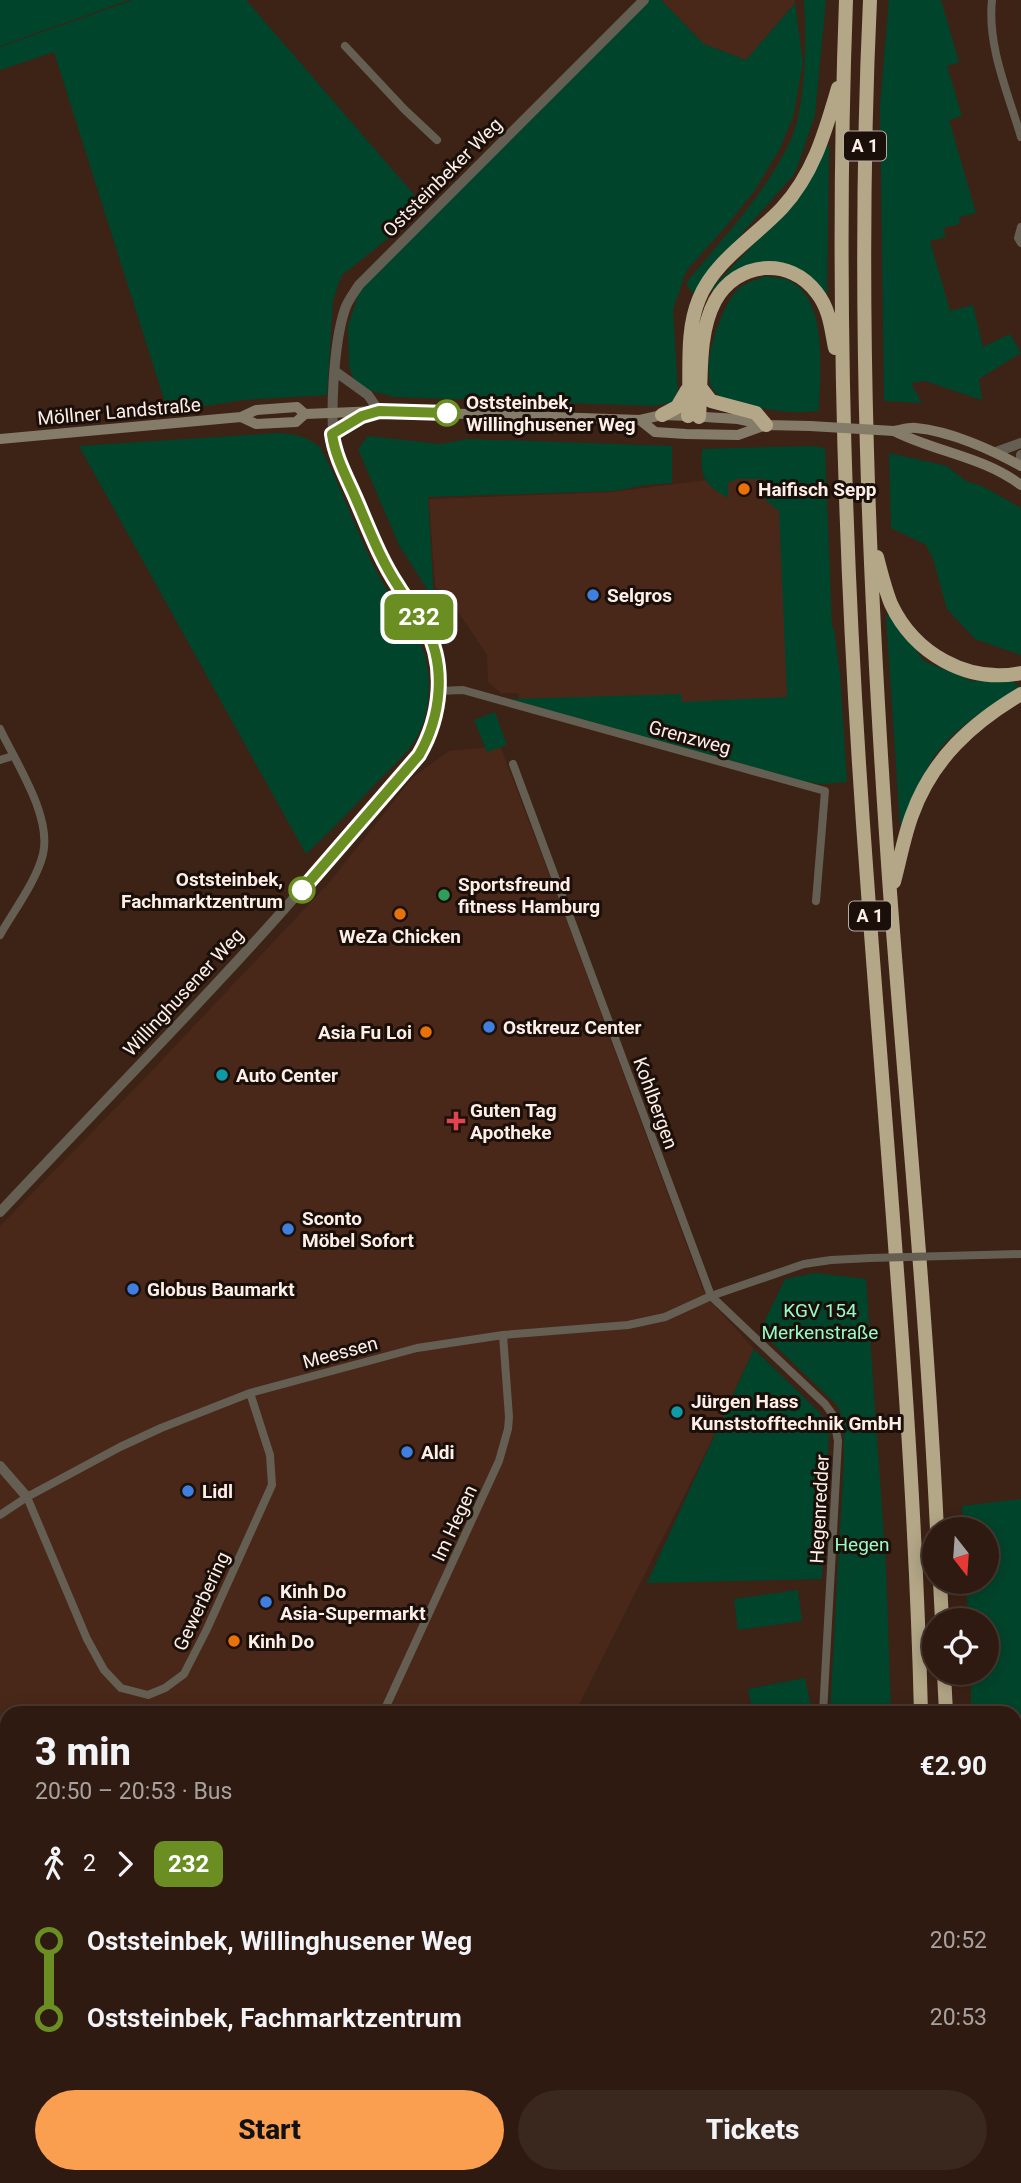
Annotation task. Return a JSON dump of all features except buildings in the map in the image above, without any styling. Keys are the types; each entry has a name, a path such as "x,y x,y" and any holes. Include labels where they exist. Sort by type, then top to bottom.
{"highway":[{"name":"A 1","path":"846,0 841,254 842,391 853,661 911,1469 920,1706"},
{"name":"A 1","path":"870,0 863,293 870,529 890,894 936,1517"},
{"path":"765,425 755,413 711,401 695,385 692,323 699,296 714,273 783,207 808,173 821,146 844,69"},
{"path":"693,416 704,333 716,300 737,277 755,269 773,267 787,270 807,282 825,305 829,313 842,391"},
{"path":"662,415 679,404 695,385"},
{"path":"870,529 892,606 920,645 964,670 989,675 1021,673"},
{"path":"890,894 911,816 935,769 967,731 1021,694"},
{"path":"945,1685 946,1706"}],"main road":[{"name":"Möllner Landstraße","path":"0,439 241,417 257,424 296,422 305,414 333,412 379,411 640,420"},
{"path":"640,420 662,415 738,419 765,425 894,431 915,428 996,452 1021,466"},
{"path":"691,434 693,416"},
{"path":"640,420 655,432 691,434 738,435 765,425"},
{"path":"894,431 911,440 975,460 1017,482"}],"street":[{"name":"Oststeinbeker Weg","path":"333,412 346,306 359,285 644,0"},
{"path":"992,0 993,41 1021,136"},
{"name":"Oststeinbeker Weg","path":"345,46 437,140"},
{"path":"1021,227 1018,238 1021,243"},
{"path":"332,434 362,416 379,411 368,395 336,372"},
{"name":"Willinghusener Weg","path":"0,1212 256,940 411,766 429,736 439,691 438,669 429,634 376,547 337,456 332,434 333,412"},
{"path":"996,452 1021,443"},
{"path":"1017,482 1021,455"},
{"name":"Grenzweg","path":"439,691 463,690 825,790 816,901"},
{"path":"0,729 36,804 43,825 44,844 40,864 0,935"},
{"path":"0,761 13,756"},
{"name":"Kohlbergen","path":"513,764 711,1296"},
{"path":"711,1296 804,1264 831,1260 1021,1254"},
{"name":"Meessen","path":"0,1515 27,1497 161,1428 250,1393 409,1350 503,1335 628,1325 665,1317 711,1296"},
{"name":"Hegenredder","path":"711,1296 833,1415 837,1430 823,1706"},
{"name":"Im Hegen","path":"386,1706 499,1461 509,1417 503,1335"},
{"name":"Gewerbering","path":"27,1497 87,1639 104,1670 121,1688 148,1695 165,1688 184,1674 197,1650 272,1485 270,1455 250,1393"},
{"path":"0,1466 27,1497"}],"shaded area":[{"path":"661,0 795,0 795,3 746,60 704,44"},
{"path":"814,461 831,780 519,699 518,693 501,693 488,682 487,655 458,612 435,586 429,499 612,492 706,480"},
{"path":"500,746 702,1287 706,1296 754,1349 701,1462 579,1706 0,1706 0,1226 145,1078 328,884 413,777 449,751"}],"green space":[{"path":"0,0 129,0 0,46"},
{"path":"133,0 246,0 423,205 397,231 341,276 333,301 327,395 243,400 168,412 54,52 0,70 0,47"},
{"path":"650,0 661,0 704,44 746,60 795,3 803,63 793,117 780,148 755,190 686,271 673,310 678,393 671,403 653,406 394,397 364,389 355,383 349,366 348,326 360,290"},
{"path":"804,0 826,0 815,115 795,173 717,262 693,294 686,283 755,199 779,163 795,130 804,74"},
{"path":"889,0 941,0 959,62 947,66 962,116 949,120 976,213 959,217 960,224 943,228 946,237 930,241 950,311 973,305 983,347 1010,334 1021,353 979,379 982,400 925,381 911,383 922,403 884,401 880,105"},
{"path":"826,145 829,146 827,297 782,263 715,292 711,289 786,210"},
{"path":"766,276 788,280 801,290 811,303 819,338 819,411 783,411 738,403 719,396 710,382 710,355 724,310 737,290"},
{"path":"278,433 300,436 320,447 372,562 417,635 429,676 427,709 421,730 412,745 306,854 79,446"},
{"path":"368,436 440,444 468,439 672,446 672,483 615,491 428,497 434,600 399,545 358,449"},
{"path":"812,446 825,448 832,628 840,675 847,782 806,782 513,701 681,694 682,702 787,697 779,511 765,500 763,479 737,479 728,483 728,498 713,488 703,473 702,449"},
{"path":"889,453 947,466 966,481 982,486 1021,508 1021,655 975,639 947,609 933,559 926,545 891,528"},
{"path":"890,613 924,661 972,681 1012,681 1021,688 975,717 944,744 926,771 911,809 900,826 886,616"},
{"path":"495,712 507,745 487,752 474,720"},
{"path":"816,1273 866,1279 886,1567 891,1706 830,1706 844,1458 843,1420 837,1405 760,1331 785,1279"},
{"path":"754,1349 821,1414 829,1434 822,1579 647,1583"},
{"path":"1021,1499 1021,1706 971,1706 971,1685 999,1685 999,1608 967,1608 967,1594 999,1594 999,1517 962,1517 962,1506"},
{"path":"798,1590 802,1621 738,1630 734,1599"},
{"path":"805,1678 811,1706 752,1706 748,1689"}],"bus line":[{"name":"232","path":"302,890 419,755 429,736 439,691 438,669 429,634 376,547 337,456 332,434 362,416 379,411 447,413"}],"place":[{"name":"Oststeinbek, Willinghusener Weg","path":"447,413"},
{"name":"Haifisch Sepp","path":"744,489"},
{"name":"Selgros","path":"593,595"},
{"name":"Oststeinbek, Fachmarktzentrum","path":"302,890"},
{"name":"Sportsfreund fitness Hamburg","path":"444,895"},
{"name":"WeZa Chicken","path":"400,914"},
{"name":"Ostkreuz Center","path":"489,1027"},
{"name":"Asia Fu Loi","path":"426,1032"},
{"name":"Auto Center","path":"222,1075"},
{"name":"Guten Tag Apotheke","path":"456,1121"},
{"name":"Sconto Möbel Sofort","path":"288,1229"},
{"name":"Globus Baumarkt","path":"133,1289"},
{"name":"Jürgen Hass Kunststofftechnik GmbH","path":"677,1412"},
{"name":"Aldi","path":"407,1452"},
{"name":"Lidl","path":"188,1491"},
{"name":"Kinh Do Asia-Supermarkt","path":"266,1602"},
{"name":"Kinh Do","path":"234,1641"}],"park label":[{"name":"KGV 154 Merkenstraße","path":"820,1321"},
{"name":"Hegen","path":"862,1544"}]}
